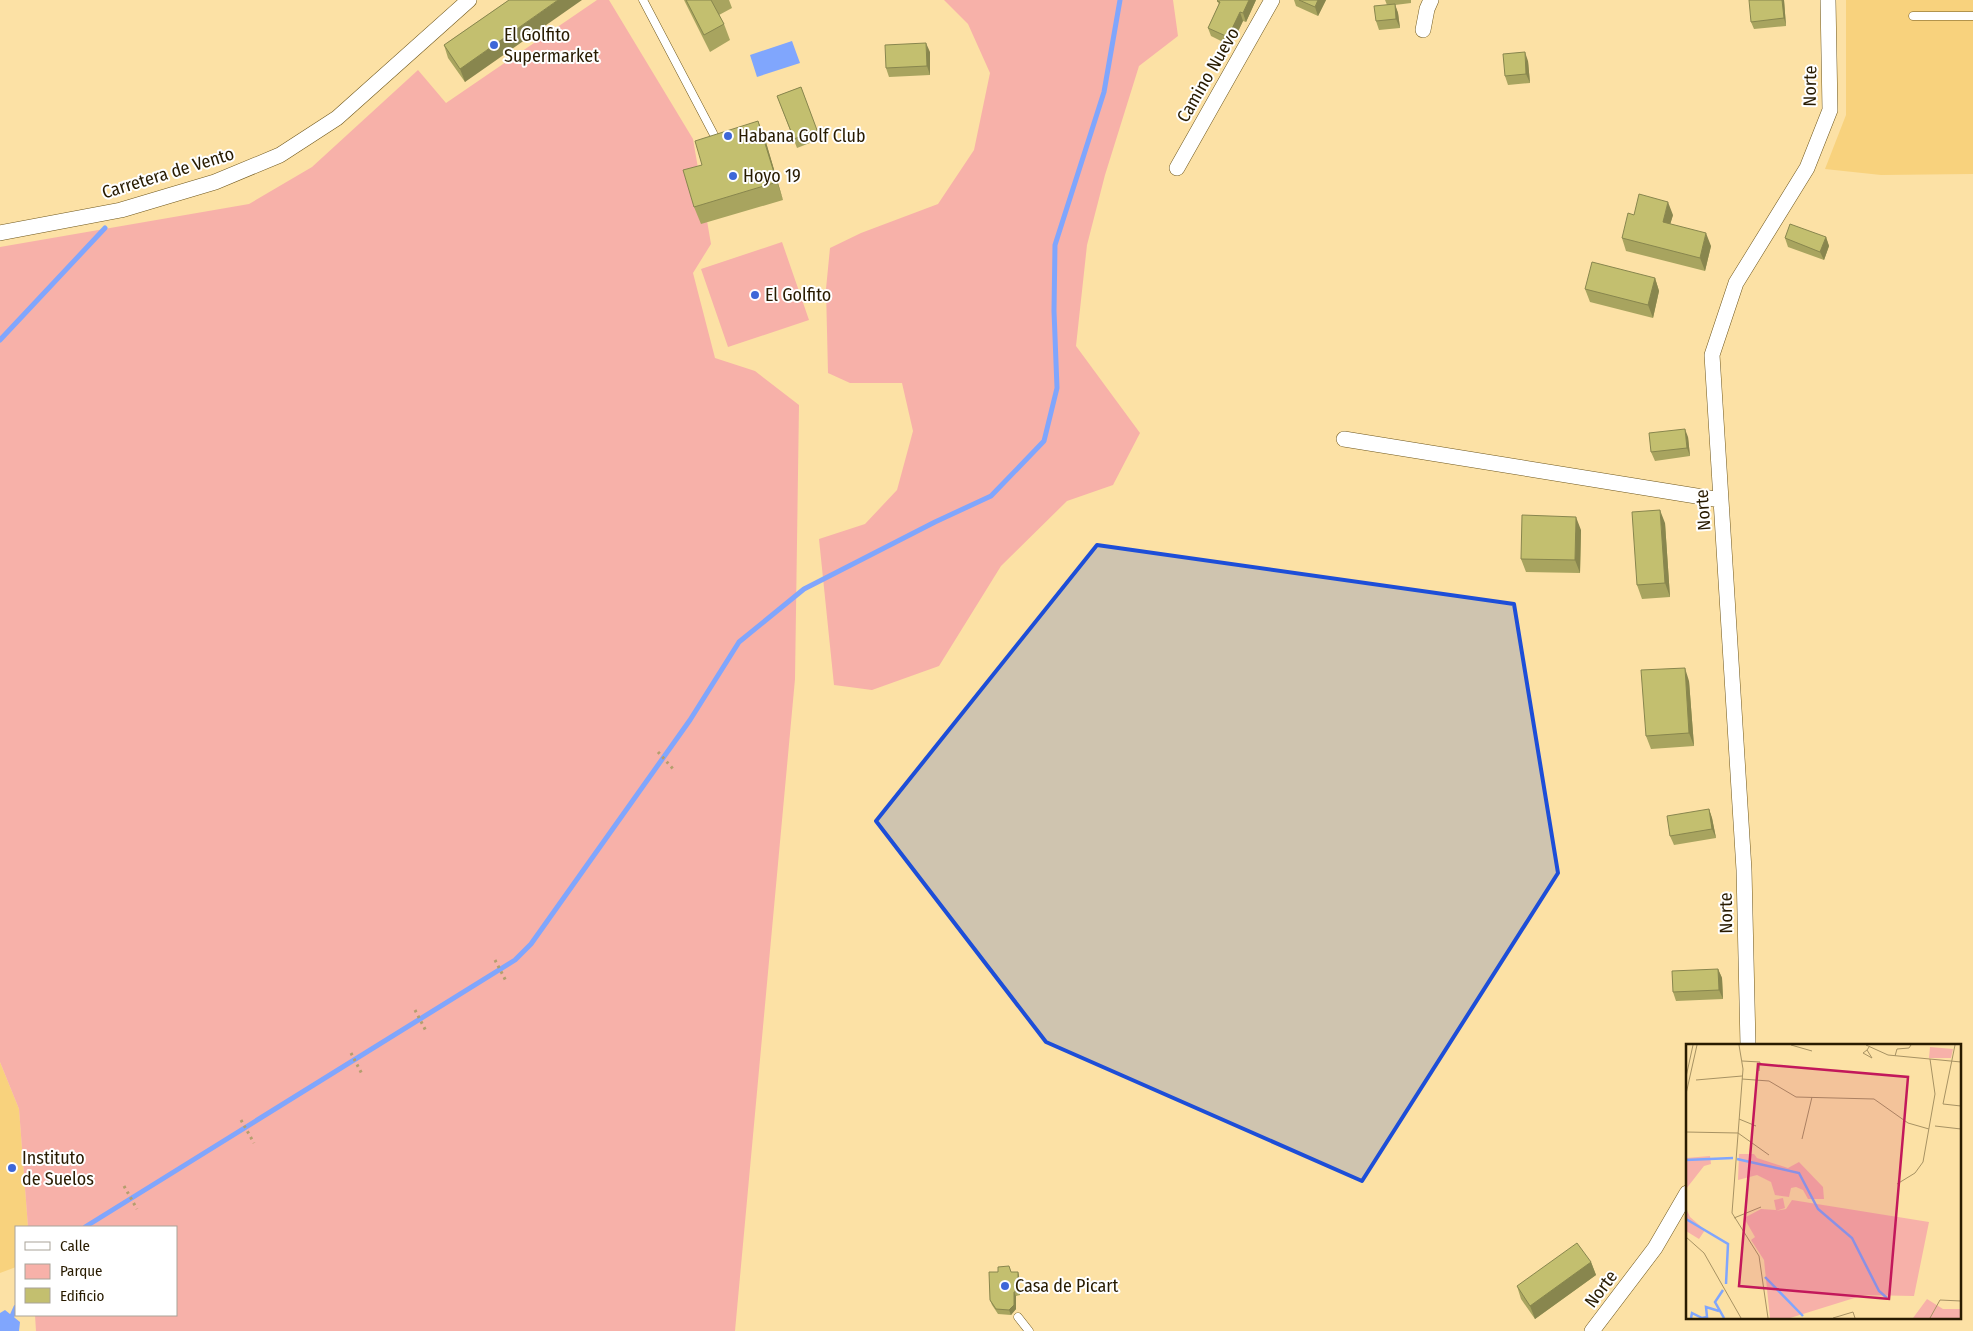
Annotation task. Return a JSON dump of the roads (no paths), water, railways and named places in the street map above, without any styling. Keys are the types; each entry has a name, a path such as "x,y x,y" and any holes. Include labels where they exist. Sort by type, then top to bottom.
{"street":[{"name":"Carretera de Vento","path":"0,233 121,210 215,182 280,155 336,118 469,0"},
{"name":"Camino Nuevo","path":"1177,168 1272,0"},
{"path":"1423,30 1427,8 1431,0"},
{"name":"Norte","path":"1748,1044 1744,870 1712,355 1736,283 1806,168 1830,110 1828,0"},
{"path":"1344,439 1721,500"},
{"name":"Norte","path":"1592,1331 1655,1248 1686,1195"}],"lane":[{"path":"643,0 713,133"},
{"path":"1913,16 1973,16"},
{"path":"1018,1317 1029,1331"}],"water":[{"path":"792,41 800,63 757,77 750,55"},
{"path":"5,1310 20,1322 19,1331 0,1331 0,1313"}],"waterway":[{"path":"87,1226 515,960 531,944 690,720 739,642 804,589 935,522 991,496 1044,441 1057,388 1054,311 1055,245 1104,92 1120,0"},
{"path":"0,340 105,228"},
{"path":"8,1331 15,1309"}],"place":[{"name":"El Golfito Supermarket","path":"494,45"},
{"name":"Habana Golf Club","path":"728,136"},
{"name":"Hoyo 19","path":"733,176"},
{"name":"El Golfito","path":"755,295"},
{"name":"Instituto de Suelos","path":"12,1168"},
{"name":"Casa de Picart","path":"1005,1286"}]}
